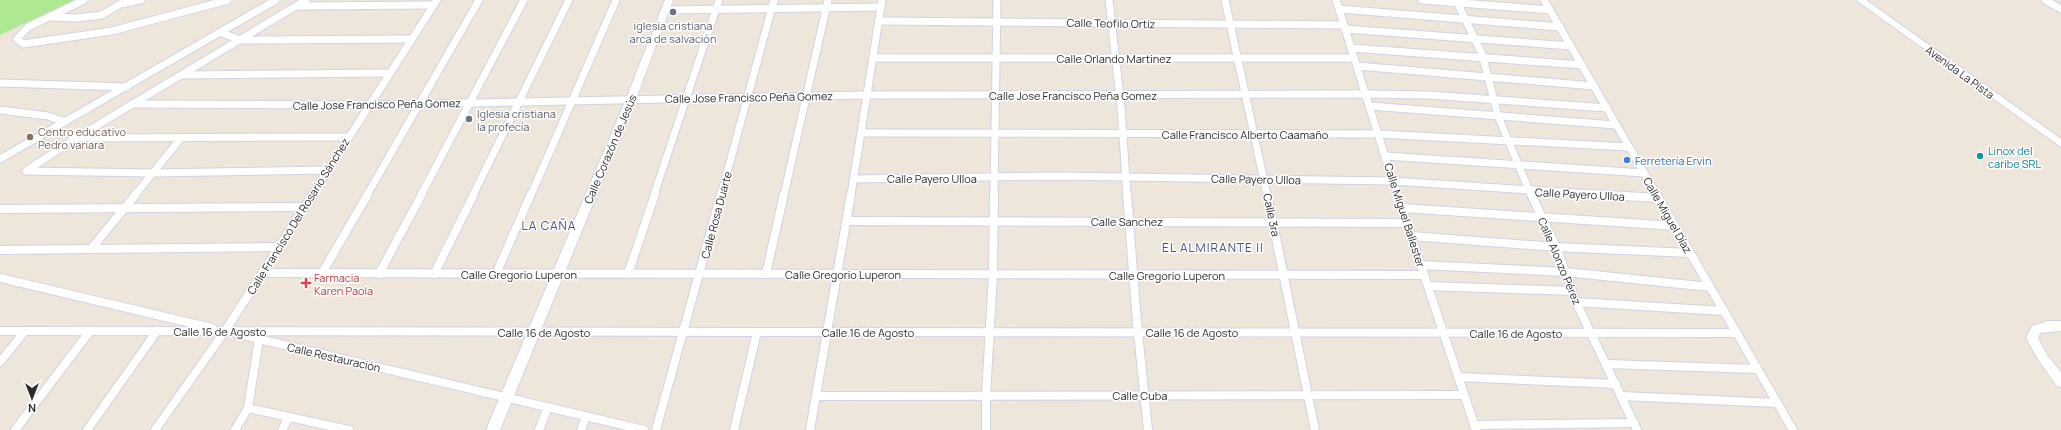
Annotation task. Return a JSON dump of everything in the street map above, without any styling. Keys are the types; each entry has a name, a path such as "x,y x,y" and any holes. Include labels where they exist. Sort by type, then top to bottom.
{"street":[{"path":"84,0 28,26 16,38 23,44 112,32 228,0"},
{"path":"48,17 76,18 102,15 120,4 141,0"},
{"path":"0,160 222,33 276,0"},
{"path":"306,0 76,138 27,169 27,172 327,170"},
{"path":"322,274 479,0"},
{"path":"379,274 524,0"},
{"path":"434,274 569,0"},
{"path":"496,274 616,0"},
{"path":"628,274 719,0"},
{"path":"986,430 986,396 993,274 997,0"},
{"path":"1109,0 1128,178 1129,221 1148,430"},
{"name":"Calle 3ra","path":"1225,0 1285,275 1315,430"},
{"name":"Calle Miguel Ballester","path":"1336,0 1406,222 1475,428"},
{"path":"1422,0 1550,10"},
{"name":"Calle Miguel Díaz","path":"1544,0 1793,430"},
{"name":"Avenida La Pista","path":"1860,0 2061,144"},
{"path":"2045,0 2061,9"},
{"name":"Calle Alonzo Pérez","path":"1457,2 1476,39 1489,77 1498,116 1517,164 1556,247 1576,302 1607,364 1635,426"},
{"path":"296,6 435,3"},
{"name":"Calle Francisco Del Rosario Sánchez","path":"155,430 225,331 435,3"},
{"path":"667,5 716,9 773,4 882,3 847,221 810,430"},
{"name":"Calle Rosa Duarte","path":"656,430 773,4"},
{"path":"766,274 827,4"},
{"name":"Calle Corazón de Jesús","path":"493,430 631,100 667,5"},
{"path":"1339,9 1560,27"},
{"name":"Calle Teofilo Ortiz","path":"879,21 1230,24 1344,27 1571,46"},
{"path":"222,33 240,40 412,39"},
{"path":"1351,48 1582,65"},
{"name":"Calle Orlando Martinez","path":"873,58 1238,58 1355,62 1489,77 1594,86"},
{"path":"182,75 390,73"},
{"path":"0,83 128,87"},
{"name":"Calle Jose Francisco Peña Gomez","path":"132,104 369,105 867,95 1366,94 1429,95 1607,108"},
{"path":"1370,106 1616,124"},
{"path":"0,110 48,116 65,122"},
{"name":"Calle Francisco Alberto Caamaño","path":"861,133 1378,134 1629,147"},
{"path":"76,138 348,137"},
{"path":"91,249 181,138"},
{"path":"0,152 13,152"},
{"path":"1385,156 1644,172"},
{"name":"Calle Payero Ulloa","path":"854,179 994,177 1393,181 1529,191 1659,198"},
{"path":"0,209 304,207"},
{"path":"1402,208 1675,226"},
{"name":"Calle Sanchez","path":"847,221 1406,222"},
{"path":"1411,236 1556,247 1690,253"},
{"path":"0,250 278,247"},
{"path":"1420,265 1565,272 1710,287"},
{"name":"Calle Gregorio Luperon","path":"262,273 1424,275"},
{"name":"Calle Restauración","path":"0,278 586,416 621,427 644,430"},
{"path":"1428,286 1572,291"},
{"path":"1576,302 1724,311"},
{"path":"2061,326 2048,326 2036,329 2032,338 2042,358 2061,382"},
{"name":"Calle 16 de Agosto","path":"0,331 1737,333"},
{"path":"0,362 25,331"},
{"path":"15,430 90,331"},
{"path":"87,430 157,331"},
{"path":"734,430 757,332"},
{"path":"235,430 248,408 259,339"},
{"path":"1607,364 1757,368"},
{"path":"1458,377 1616,384"},
{"name":"Calle Cuba","path":"816,396 1464,394"},
{"path":"1621,396 1777,403"},
{"path":"539,430 548,407"},
{"path":"248,408 349,430"},
{"path":"282,430 289,416"},
{"path":"581,430 586,416"},
{"path":"1475,428 1635,426"}],"green space":[{"path":"0,0 75,0 0,35"}],"place":[{"name":"iglesia cristiana arca de salvación","path":"673,12"},
{"name":"Iglesia cristiana la profecía","path":"469,119"},
{"name":"Centro educativo Pedro variara","path":"30,137"},
{"name":"Linox del caribe SRL","path":"1980,156"},
{"name":"Ferretería Ervin","path":"1627,160"},
{"name":"Farmacia Karen Paola","path":"306,283"}],"district":[{"name":"LA CAÑA","path":"549,225"},
{"name":"EL ALMIRANTE II","path":"1213,247"}]}
